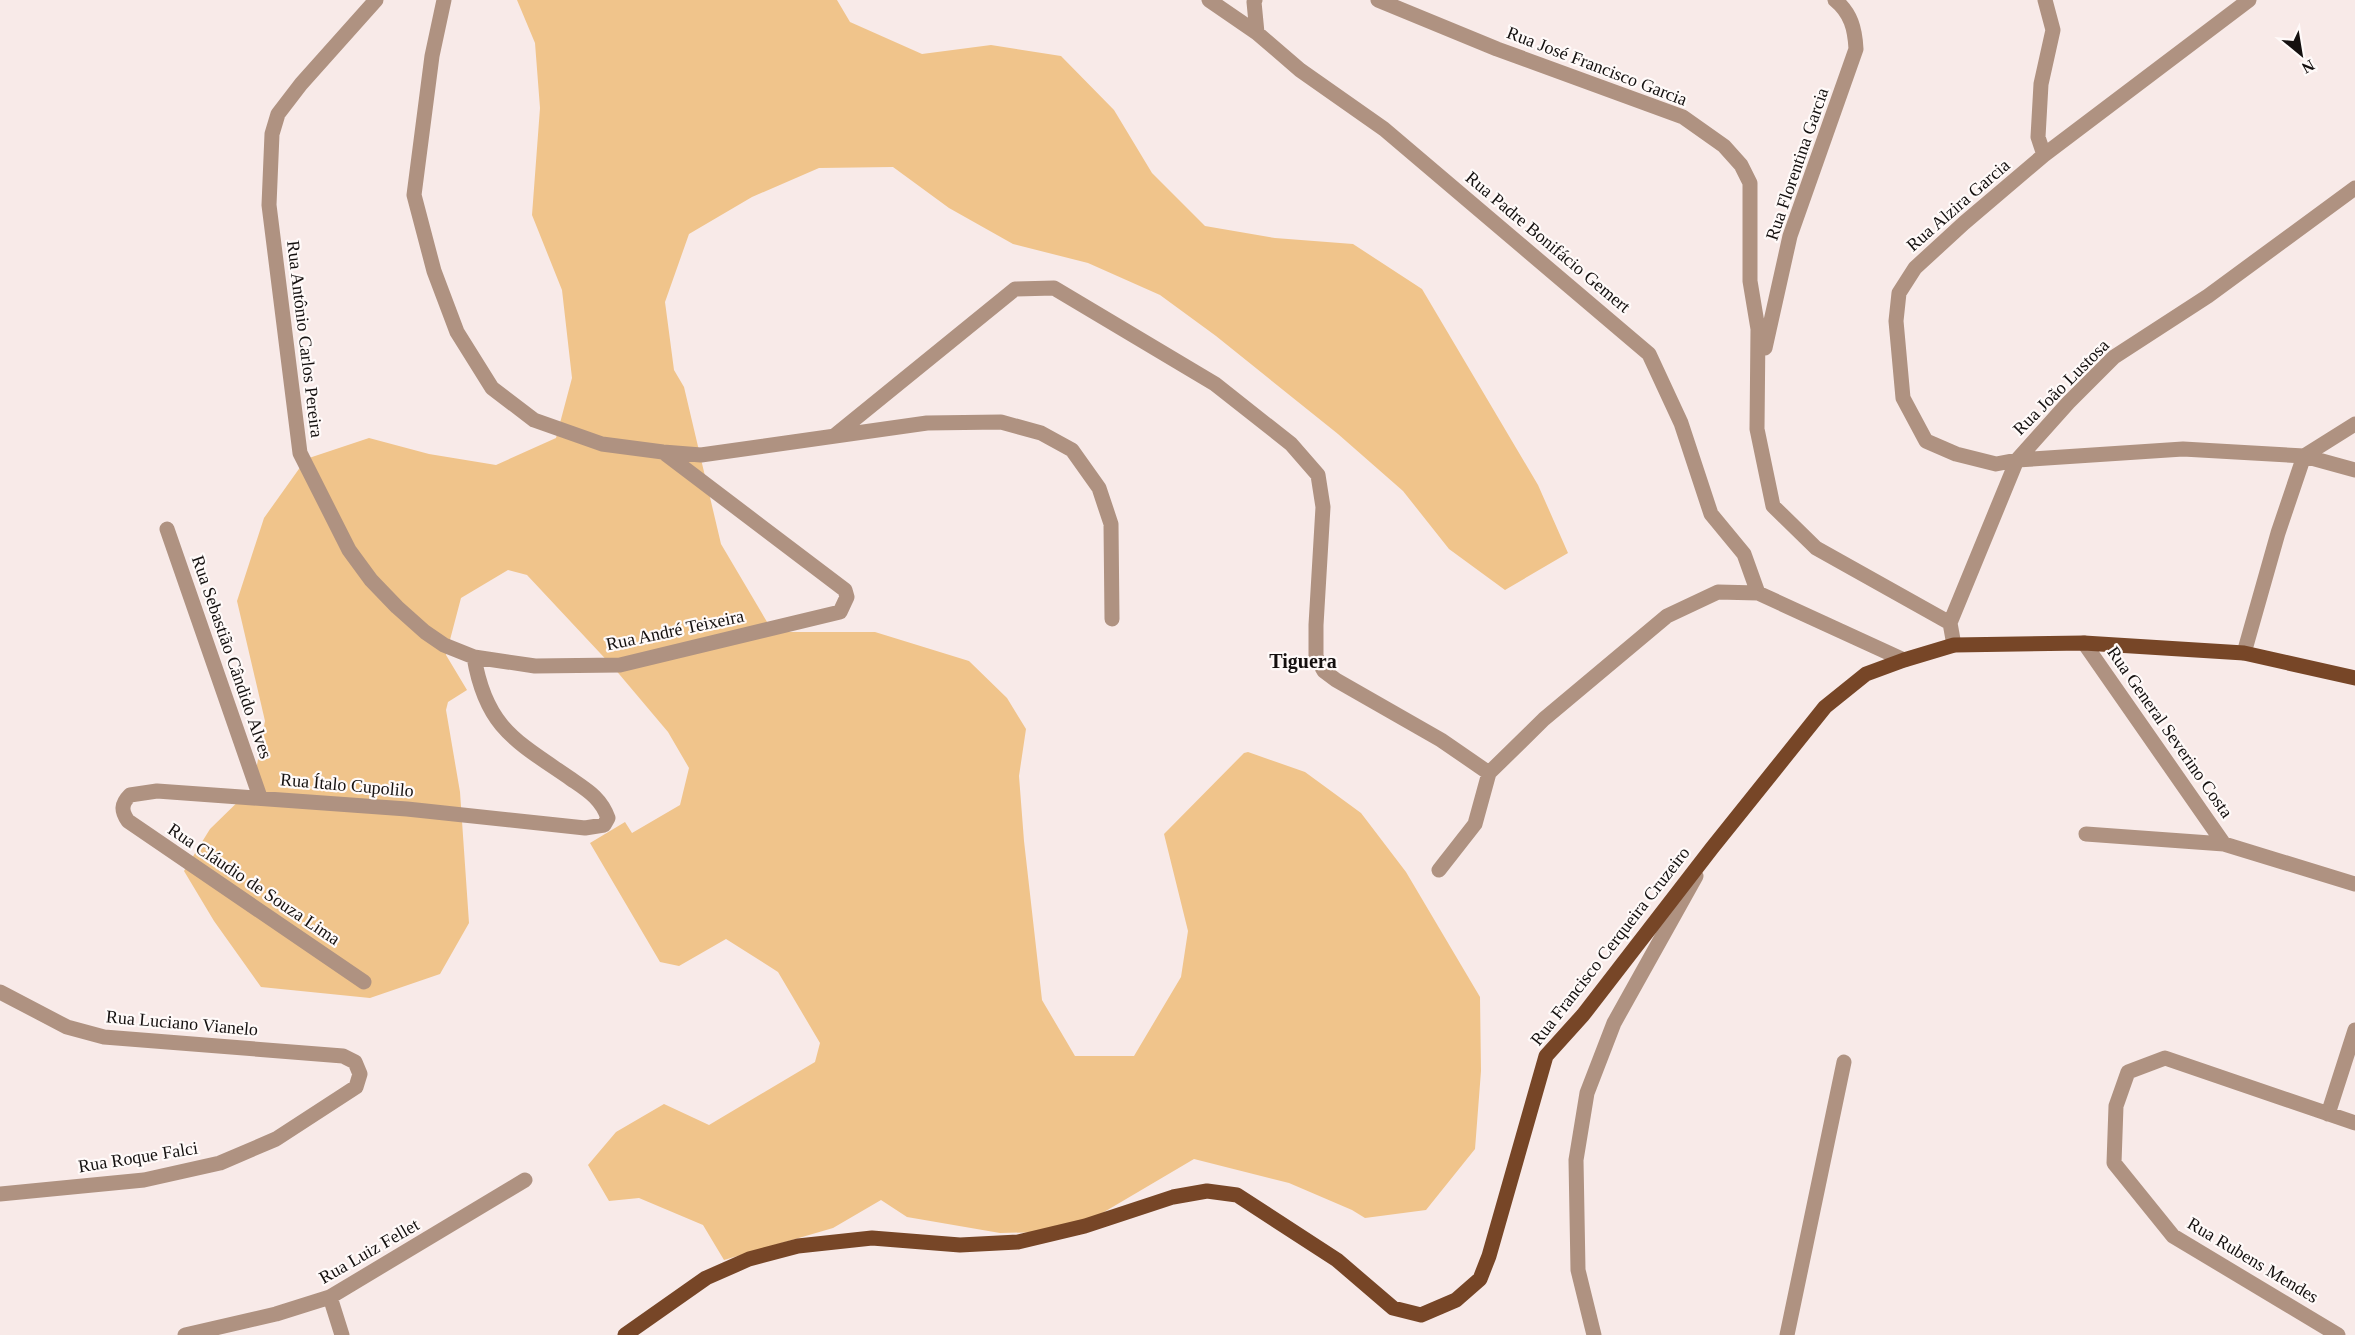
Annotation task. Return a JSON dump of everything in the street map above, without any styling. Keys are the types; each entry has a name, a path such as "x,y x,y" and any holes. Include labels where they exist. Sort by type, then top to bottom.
{"main road":[{"name":"Rua Francisco Cerqueira Cruzeiro","path":"625,1335 706,1278 749,1259 798,1246 872,1238 960,1245 1018,1242 1085,1226 1173,1197 1208,1191 1237,1195 1337,1260 1393,1308 1421,1315 1456,1300 1480,1278 1489,1256 1546,1056 1583,1015 1825,707 1866,674 1954,645 2084,643 2244,653 2355,678"}],"street":[{"name":"Rua Antônio Carlos Pereira","path":"376,0 301,84 279,114 272,134 269,205 300,453 349,550 371,580 425,632 444,645 474,657"},
{"path":"444,0 432,56 414,195 434,271 457,332 492,388 534,420 602,444 663,452 701,455 927,423 1001,422 1041,433 1072,450 1099,488 1111,524 1112,619"},
{"name":"Rua Padre Bonifácio Gemert","path":"1209,0 1257,33 1300,70 1384,129 1649,354 1681,423 1711,514 1744,554 1758,593"},
{"path":"1255,0 1257,33"},
{"name":"Rua José Francisco Garcia","path":"1378,0 1497,49 1683,117 1724,146 1741,165 1750,183 1750,281 1758,330 1757,429 1773,506 1816,548 1950,623"},
{"name":"Rua Florentina Garcia","path":"1756,383 1790,236 1856,49 1855,29 1845,8 1835,0"},
{"path":"2044,155 2038,137 2041,84 2053,30 2045,0"},
{"name":"Rua Alzira Garcia","path":"2249,0 2044,155 1964,222 1916,268 1899,293 1896,321 1903,398 1926,441 1956,454 1996,464 2017,460 2183,449 2304,456 2355,470"},
{"name":"Rua João Lustosa","path":"1950,623 2017,460 2114,357 2208,296 2355,188"},
{"path":"834,436 1016,289 1053,288 1215,384 1290,444 1304,459 1318,475 1323,507 1316,657 1324,671 1441,740 1489,773"},
{"path":"2244,653 2278,534 2304,456 2355,424"},
{"name":"Rua André Teixeira","path":"474,657 536,666 620,665 840,612 847,597 845,590 663,452"},
{"name":"Rua Sebastião Cândido Alves","path":"167,529 260,797"},
{"path":"1439,870 1475,824 1489,773 1544,719 1667,616 1718,592 1758,593 1904,660"},
{"path":"1950,623 1954,645"},
{"name":"Rua General Severino Costa","path":"2084,643 2224,844"},
{"name":"Rua Ítalo Cupolilo","path":"124,816 123,805 126,799 139,792 157,791 406,809 585,828 599,827 608,821 601,802 531,753 502,727 483,697 474,657"},
{"name":"Rua Cláudio de Souza Lima","path":"124,816 158,843 364,982"},
{"path":"2086,834 2224,844 2355,884"},
{"path":"1593,1335 1578,1270 1576,1160 1587,1093 1614,1023 1712,848"},
{"name":"Rua Luciano Vianelo","path":"0,992 66,1026 104,1037 343,1056 355,1062 360,1074"},
{"path":"2328,1114 2355,1030"},
{"name":"Rua Rubens Mendes","path":"2338,1335 2173,1236 2114,1163 2116,1106 2128,1072 2165,1058 2355,1123"},
{"path":"1787,1335 1844,1062"},
{"name":"Rua Roque Falci","path":"0,1194 144,1180 220,1164 276,1139 356,1087 360,1074"},
{"name":"Rua Luiz Fellet","path":"185,1335 276,1314 330,1297 525,1180"},
{"path":"330,1297 342,1335"}],"shaded area":[{"path":"517,0 837,0 850,22 922,54 991,45 1061,56 1114,110 1152,173 1205,226 1275,238 1353,244 1422,289 1538,485 1568,553 1505,590 1449,549 1403,491 1338,434 1216,336 1160,295 1088,263 1013,244 949,208 893,167 819,168 752,197 689,234 665,302 674,370 684,387 721,544 773,632 875,632 969,661 1007,698 1026,729 1019,776 1042,1000 1075,1056 1134,1056 1181,977 1188,931 1164,834 1244,753 1248,752 1305,772 1361,813 1406,872 1480,997 1481,1071 1475,1149 1426,1210 1365,1218 1352,1210 1289,1183 1194,1159 1099,1215 1044,1232 1000,1233 907,1217 881,1200 833,1228 724,1260 703,1225 639,1198 609,1201 588,1165 616,1132 664,1104 709,1125 815,1062 820,1043 778,972 726,939 679,966 660,962 590,843 625,822 632,833 680,805 689,768 668,732 614,668 527,575 508,570 461,598 446,655 467,690 448,702 446,710 460,792 469,923 440,974 370,998 261,987 214,921 184,871 210,829 253,787 265,721 237,601 264,518 306,459 369,438 429,454 496,465 556,438 572,378 562,290 532,215 540,108 535,43"}],"district":[{"name":"Tiguera","path":"1303,661"}]}
